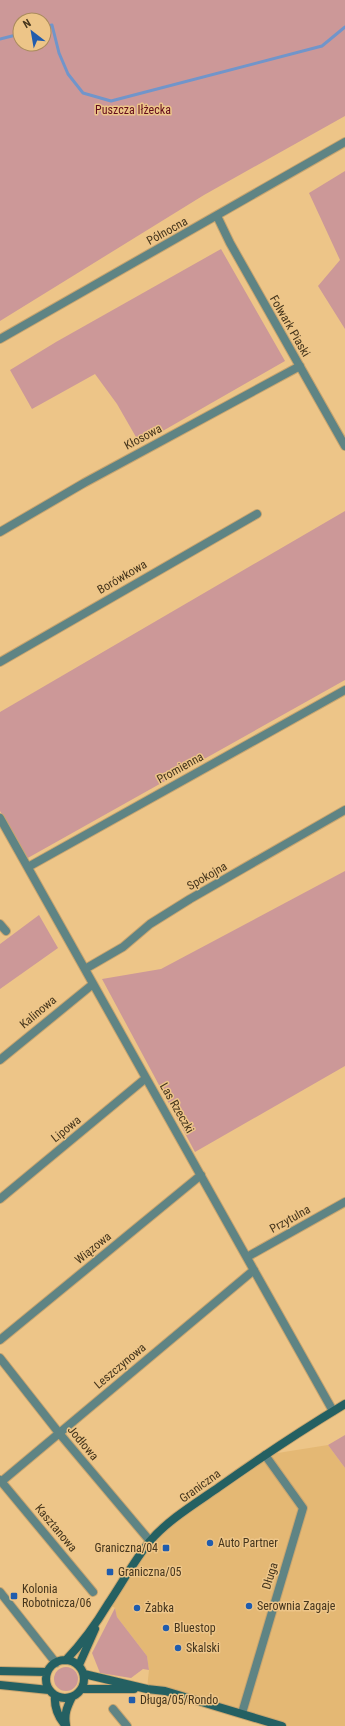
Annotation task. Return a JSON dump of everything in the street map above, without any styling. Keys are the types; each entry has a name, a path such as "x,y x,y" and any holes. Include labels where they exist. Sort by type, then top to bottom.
{"main road":[{"name":"Graniczna","path":"66,1660 79,1646 150,1541 197,1502 265,1455 345,1404"},
{"name":"Graniczna","path":"79,1665 87,1650 99,1617"},
{"path":"83,1689 84,1674 79,1665 66,1660 56,1663 47,1672 46,1681 49,1690 55,1696 64,1699 72,1697 83,1689 147,1689 165,1691 242,1713 262,1723 282,1726"},
{"path":"2,1673 47,1672"},
{"path":"84,1674 147,1689"},
{"path":"0,1685 49,1690"},
{"path":"55,1696 54,1704 59,1718 66,1726"},
{"path":"66,1726 64,1716 72,1697"}],"street":[{"name":"Północna","path":"0,339 345,142"},
{"name":"Folwark Piaski","path":"217,216 230,243 344,441"},
{"name":"Kłosowa","path":"0,532 84,483 300,366"},
{"name":"Borówkowa","path":"0,662 257,514"},
{"name":"Promienna","path":"28,867 345,690"},
{"name":"Spokojna","path":"85,969 123,947 150,924 190,898 345,810"},
{"name":"Las Rzeczki","path":"0,818 333,1411"},
{"path":"0,924 6,931"},
{"name":"Kalinowa","path":"0,1060 93,984"},
{"name":"Lipowa","path":"0,1198 146,1078"},
{"name":"Wiązowa","path":"0,1340 201,1174"},
{"name":"Przytulna","path":"247,1257 345,1202"},
{"name":"Leszczynowa","path":"0,1481 254,1270"},
{"name":"Jodłowa","path":"0,1358 59,1433 150,1541"},
{"name":"Długa","path":"242,1713 303,1508 265,1455"},
{"name":"Kasztanowa","path":"0,1481 93,1592"},
{"path":"0,1592 56,1663"},
{"path":"113,1709 127,1726"}],"shaded area":[{"path":"328,1445 345,1468 345,1726 282,1726 147,1689 149,1670 147,1656 117,1617 115,1608 108,1604 150,1541 265,1455"}],"green space":[{"name":"Puszcza Iłżecka","path":"0,0 345,0 345,116 204,195 0,321"},
{"path":"345,171 345,329 318,286 340,260 309,193"},
{"path":"221,249 285,361 140,444 117,404 95,374 32,409 10,370 56,342"},
{"path":"345,511 345,680 26,859 0,811 0,712"},
{"path":"345,871 345,1066 195,1152 102,979 161,969"},
{"path":"39,915 58,948 0,989 0,944"},
{"path":"345,1435 345,1468 328,1445"},
{"path":"115,1608 117,1617 147,1656 149,1670 143,1669 131,1678 100,1673 92,1653"},
{"path":"61,1667 71,1667 78,1674 78,1684 71,1691 61,1691 54,1684 54,1674"}],"waterway":[{"path":"52,25 59,53 68,74 83,93 111,101 322,46 345,27"},
{"path":"0,39 12,36"}],"place":[{"name":"Auto Partner","path":"210,1543"},
{"name":"Graniczna/04","path":"166,1548"},
{"name":"Graniczna/05","path":"110,1572"},
{"name":"Kolonia Robotnicza/06","path":"14,1596"},
{"name":"Serownia Zagaje","path":"249,1606"},
{"name":"Żabka","path":"137,1608"},
{"name":"Bluestop","path":"166,1628"},
{"name":"Skalski","path":"178,1648"},
{"name":"Długa/05/Rondo","path":"132,1700"}]}
